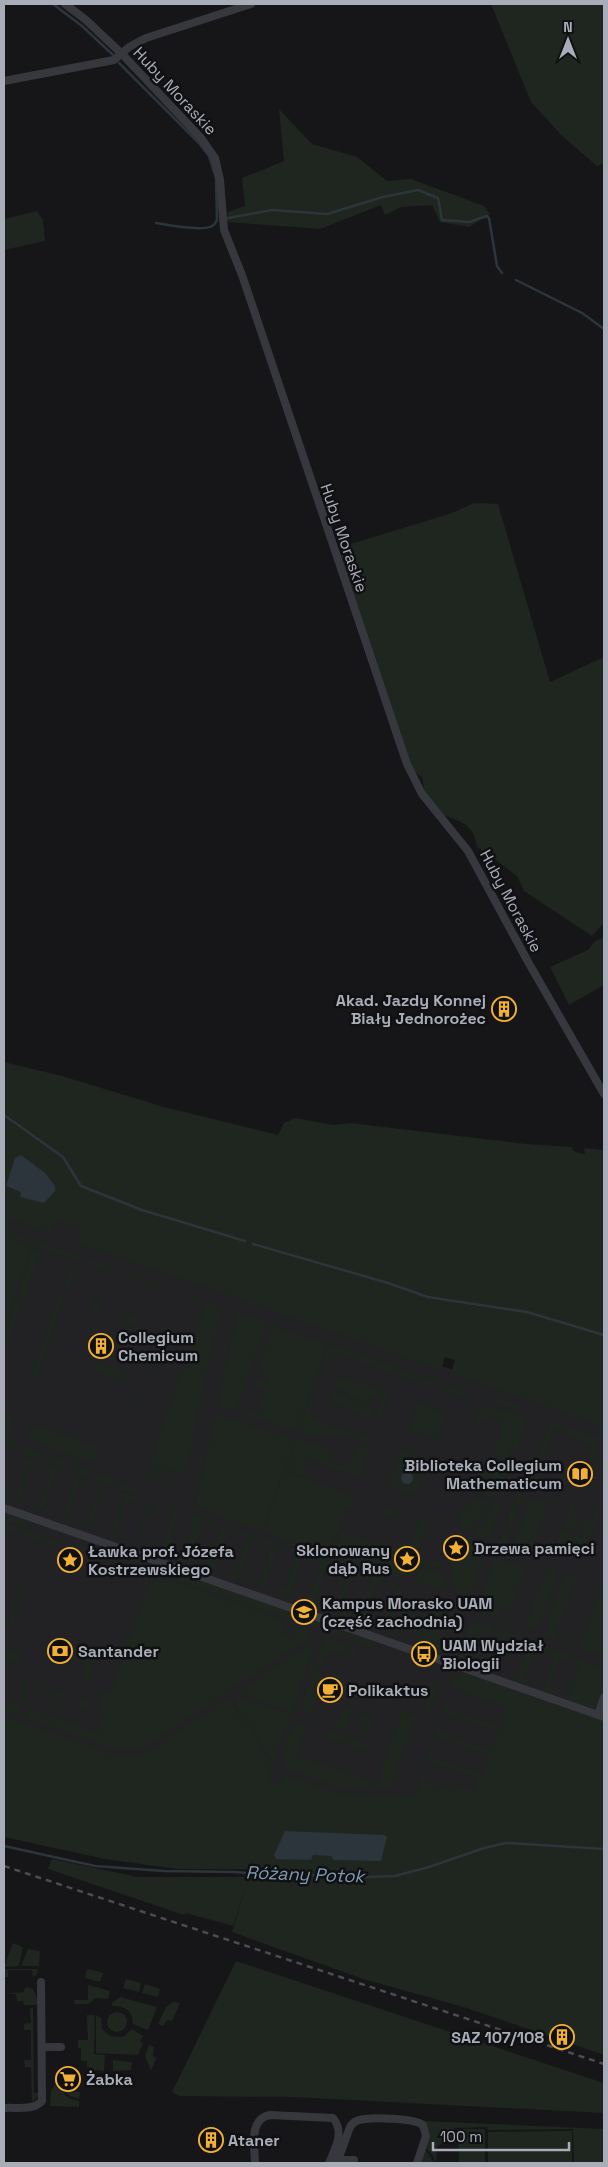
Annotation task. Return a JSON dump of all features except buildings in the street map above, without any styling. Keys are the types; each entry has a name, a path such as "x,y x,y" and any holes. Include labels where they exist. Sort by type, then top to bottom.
{"street":[{"name":"Huby Moraskie","path":"65,4 86,20 122,54 201,138 215,158 220,180 224,230 245,284 407,764 422,794 468,851 527,960 604,1094"},
{"path":"4,81 114,60 129,47 146,38 250,4"},
{"path":"4,1508 601,1716 604,1697"},
{"path":"4,2108 34,2106 42,2101 41,1982"},
{"path":"42,2047 61,2047"},
{"path":"255,2163 255,2126 260,2119 270,2115 333,2118 340,2132 329,2163"},
{"path":"354,2160 338,2162 350,2127 356,2121 411,2121 424,2125 427,2132 417,2163"}],"shaded area":[{"path":"491,4 604,4 604,163 597,166 561,135 531,102"},
{"path":"279,109 312,144 357,157 387,181 411,179 484,206 490,214 469,227 440,222 432,205 401,207 385,215 381,205 320,229 227,222 228,212 245,206 242,178 284,161"},
{"path":"37,211 43,220 45,241 4,250 4,219"},
{"path":"474,503 498,504 550,682 604,657 604,923 592,936 524,891 518,877 477,847 474,836 469,828 463,823 440,813 427,800 422,777 408,767 394,740 379,679 359,634 338,563 342,552 351,544 452,513"},
{"path":"604,937 604,985 569,1005 550,967 588,950 595,941"},
{"path":"4,1062 62,1076 164,1107 278,1135 284,1123 295,1118 334,1125 350,1123 526,1144 571,1147 575,1152 585,1154 584,1148 604,1150 604,1427 451,1373 455,1360 445,1357 441,1370 76,1242 80,1228 78,1227 56,1220 51,1234 4,1217"},
{"name":"Kampus Morasko UAM (część zachodnia)","path":"4,1130 269,1305 604,1423 604,1807 4,1821"},
{"path":"21,1155 45,1173 55,1186 55,1191 44,1203 20,1197 21,1192 6,1186 15,1158"},
{"path":"4,1227 109,1263 112,1265"},
{"path":"4,1230 34,1241 32,1245 4,1235"},
{"path":"4,1238 32,1247 4,1327"},
{"path":"36,1242 80,1257 78,1261 34,1246"},
{"path":"34,1248 41,1251 4,1357 4,1334"},
{"path":"89,1260 113,1269 112,1273 87,1264"},
{"path":"69,1268 75,1270 69,1287 63,1285"},
{"path":"126,1273 163,1286 162,1290 125,1277"},
{"path":"180,1292 221,1308 185,1474 150,1462 205,1305 179,1296"},
{"path":"59,1296 65,1298 37,1379 31,1377"},
{"path":"96,1302 102,1308 96,1314 90,1308"},
{"path":"124,1313 136,1317 133,1326 121,1322"},
{"path":"239,1313 267,1322 237,1410 233,1412 217,1406"},
{"path":"233,1315 234,1315 215,1398"},
{"path":"273,1325 327,1344 296,1432 244,1414 246,1405 250,1406 249,1410 258,1413 266,1389 257,1386 255,1389 252,1388 255,1379 267,1381 269,1378 259,1373 258,1370"},
{"path":"164,1328 166,1329 136,1414 134,1413"},
{"path":"330,1340 436,1377 437,1379 330,1342"},
{"path":"329,1344 436,1382 434,1387 332,1352 325,1371 321,1369"},
{"path":"97,1362 126,1372 123,1381 94,1371"},
{"path":"338,1376 389,1393 381,1417 377,1416 382,1403 380,1397 373,1396 368,1403 334,1387"},
{"path":"444,1384 470,1394 470,1400 442,1390"},
{"path":"333,1391 376,1410 373,1419 329,1402"},
{"path":"485,1394 526,1408 521,1411 490,1400"},
{"path":"311,1396 315,1398 309,1417 368,1438 366,1444 344,1436 311,1436 298,1433"},
{"path":"418,1403 446,1413 436,1440 408,1430 412,1420 415,1419 412,1418"},
{"path":"486,1406 504,1412 506,1409 527,1417 518,1448 512,1446 507,1458 513,1460 510,1471 493,1465 495,1461 491,1459 501,1432 498,1420 491,1418 484,1420 481,1424 474,1422 479,1409"},
{"path":"4,1414 15,1418 9,1434 4,1432"},
{"path":"215,1415 295,1439 262,1531 195,1508"},
{"path":"550,1421 600,1438 593,1459 588,1457 592,1446 554,1429 540,1469 533,1467"},
{"path":"210,1422 193,1507 191,1507"},
{"path":"32,1424 98,1447 93,1463 27,1439"},
{"path":"4,1438 18,1443 15,1452 4,1448"},
{"path":"296,1439 323,1445 327,1450 330,1460 340,1466 345,1466 352,1460 359,1445 370,1449 360,1477 309,1460 305,1472 309,1474 308,1477 286,1469"},
{"path":"26,1446 42,1452 39,1460 23,1455"},
{"path":"401,1449 411,1453 401,1481 410,1484 415,1470 424,1473 417,1496 389,1486"},
{"path":"50,1455 67,1460 64,1469 47,1463"},
{"path":"22,1457 38,1463 37,1467 30,1465 19,1499 25,1501 24,1504 7,1498 8,1496 15,1497 27,1464 21,1461"},
{"path":"75,1463 91,1469 88,1477 72,1472"},
{"path":"147,1463 180,1474 179,1477 146,1466"},
{"path":"46,1466 63,1472 61,1476 55,1474 43,1507 49,1510 48,1513 32,1507 33,1504 39,1506 51,1472 45,1470"},
{"path":"479,1466 489,1470 491,1466 509,1473 493,1498 470,1490"},
{"path":"145,1470 177,1482 176,1485 143,1473"},
{"path":"285,1471 356,1496 352,1507 345,1512 329,1555 264,1532"},
{"path":"526,1471 547,1478 544,1486 522,1478"},
{"path":"99,1472 115,1479 112,1486 96,1480"},
{"path":"407,1472 413,1478 407,1484 401,1478"},
{"path":"71,1475 87,1480 85,1484 79,1482 67,1516 74,1518 73,1521 56,1515 57,1512 64,1514 75,1481 69,1478"},
{"path":"123,1482 138,1489 137,1494 120,1489"},
{"path":"95,1483 111,1489 110,1492 103,1491 92,1524 98,1527 97,1530 80,1524 81,1521 88,1523 100,1489 94,1487"},
{"path":"119,1491 136,1497 134,1501 128,1499 116,1533 122,1535 121,1538 105,1532 106,1530 112,1531 124,1498 118,1495"},
{"path":"517,1492 523,1494 505,1548 499,1550 497,1549"},
{"path":"551,1494 534,1546 525,1543 522,1551 532,1554 530,1560 516,1555 513,1550 530,1501 534,1498 546,1502"},
{"path":"475,1496 491,1501 477,1523 464,1531 456,1517 468,1508"},
{"path":"144,1500 160,1506 159,1509 152,1508 140,1541 147,1544 146,1546 129,1541 130,1538 137,1540 148,1506 142,1504"},
{"path":"494,1502 501,1506 490,1538 484,1539 474,1535 473,1532 480,1526"},
{"path":"571,1505 575,1506 577,1524 575,1532 563,1528"},
{"path":"383,1506 400,1512 397,1521 380,1515"},
{"path":"168,1509 177,1512 169,1551 165,1553 154,1549 155,1546 161,1548 173,1515 167,1512"},
{"path":"596,1510 600,1511 591,1538 577,1533 580,1525"},
{"path":"4,1512 28,1521 26,1527 4,1520"},
{"path":"194,1514 213,1521 211,1525 203,1522 191,1557 197,1560 195,1564 184,1560"},
{"path":"419,1518 428,1521 410,1571 400,1577 383,1573 380,1568 387,1547 395,1548 403,1545 410,1547"},
{"path":"215,1521 238,1530 236,1533 228,1531 216,1566 221,1569 220,1573 202,1566 203,1562 209,1564 222,1528 213,1525"},
{"path":"4,1523 58,1541 56,1547 4,1529"},
{"path":"240,1530 263,1538 262,1542 253,1539 241,1575 247,1577 245,1581 227,1575 228,1571 235,1573 247,1537 238,1534"},
{"path":"562,1530 574,1534 567,1552 556,1548"},
{"path":"341,1531 384,1546 377,1567 371,1569 333,1556"},
{"path":"576,1535 588,1539 581,1557 570,1553"},
{"path":"265,1539 288,1547 286,1551 278,1548 266,1583 272,1586 270,1590 252,1583 253,1580 260,1581 272,1546 263,1543"},
{"path":"468,1539 483,1544 486,1549 469,1597 465,1598 459,1594 454,1586 451,1567 452,1557 456,1548 461,1542"},
{"path":"290,1548 313,1556 312,1559 303,1557 291,1592 297,1595 295,1599 277,1592 278,1588 284,1590 297,1555 289,1551"},
{"path":"315,1556 338,1564 337,1568 328,1566 316,1601 322,1603 320,1607 302,1601 303,1597 309,1599 322,1563 314,1560"},
{"path":"499,1558 525,1568 512,1612 502,1608 499,1616 514,1622 513,1624 482,1613 478,1608 494,1559"},
{"path":"421,1560 444,1563 444,1567 420,1564"},
{"path":"156,1565 323,1623 320,1630 147,1570 151,1566"},
{"path":"340,1565 363,1573 362,1577 353,1574 341,1610 347,1612 345,1616 327,1609 328,1606 335,1608 347,1572 339,1569"},
{"path":"547,1566 559,1570 537,1630 525,1626"},
{"path":"418,1569 445,1572 446,1591 416,1581"},
{"path":"565,1573 577,1577 556,1637 567,1643 570,1637 575,1638 571,1646 545,1637"},
{"path":"365,1574 388,1582 387,1586 378,1583 366,1618 372,1621 370,1625 352,1618 353,1614 359,1616 372,1581 364,1577"},
{"path":"152,1575 287,1621 282,1635 289,1638 294,1626 315,1634 146,1746 135,1750 118,1750 25,1718 37,1684 42,1688 43,1693 37,1691 31,1708 51,1715 57,1698 51,1695 55,1692 60,1692 65,1696 66,1701 60,1699 54,1716 74,1723 81,1706 74,1703 84,1700 88,1703 90,1709 83,1707 77,1724 98,1732 104,1714 97,1711 105,1690 111,1692 128,1645 122,1642 124,1636 130,1638"},
{"path":"390,1582 400,1586 403,1593 388,1631 377,1627 378,1623 385,1625 397,1590 389,1586"},
{"path":"604,1582 604,1657 579,1649"},
{"path":"19,1585 25,1588 24,1591 21,1590 24,1592 21,1599 18,1599 21,1600 18,1608 15,1607 18,1609 15,1616 12,1616 15,1617 13,1624 6,1622 7,1619 11,1620 8,1618 10,1611 14,1611 11,1610 13,1602 17,1603 14,1601 16,1594 20,1594 16,1593"},
{"path":"431,1595 454,1601 456,1607 421,1625 420,1623"},
{"path":"410,1597 420,1600 408,1632 399,1629"},
{"path":"454,1613 457,1616 444,1650 416,1640 418,1631"},
{"path":"477,1621 495,1627 492,1635 481,1631 471,1660 477,1662 468,1665 462,1662 459,1653 468,1626"},
{"path":"335,1628 377,1642 375,1649 327,1632"},
{"path":"497,1628 519,1636 516,1643 506,1640 496,1669 502,1671 492,1673 484,1665 491,1667 501,1638 495,1635"},
{"path":"87,1637 72,1684 45,1675 71,1682"},
{"path":"324,1637 357,1649 354,1657 334,1650 330,1653 322,1664 320,1673 322,1683 315,1680 314,1684 309,1681"},
{"path":"522,1637 544,1645 541,1652 535,1650 525,1679 531,1681 525,1684 515,1681 510,1674 516,1676 527,1647 519,1644"},
{"path":"317,1639 292,1712 239,1694 239,1691"},
{"path":"546,1646 568,1654 566,1660 560,1659 549,1687 555,1690 551,1693 542,1691 539,1684 545,1686 555,1657 543,1653"},
{"path":"4,1649 21,1655 18,1665 4,1660"},
{"path":"90,1650 98,1654 96,1662 85,1664"},
{"path":"571,1655 604,1669 602,1694 594,1707 577,1704 563,1695 563,1693 569,1695 571,1689 565,1687 566,1684 572,1686 580,1666 568,1661"},
{"path":"95,1664 88,1683 82,1673 84,1666"},
{"path":"462,1672 604,1721 604,2055 467,2008 363,1979 232,1932 251,1869 177,1869 105,1859 4,1837 4,1716 111,1754 131,1756 150,1750 226,1699 232,1701 236,1712 250,1727 261,1751 273,1765 268,1781 279,1785 283,1774 337,1793 416,1796 420,1775 425,1775 423,1781 453,1791 455,1785 474,1791 478,1779 429,1762 427,1768 423,1765 428,1751 433,1750 431,1757 483,1774 489,1755 438,1737 435,1744 432,1741 437,1726 441,1726 440,1732 492,1750 498,1731 446,1713 444,1719 440,1716 446,1702 450,1701 448,1708 500,1726 506,1707 450,1687 454,1678 462,1675"},
{"path":"25,1680 30,1681 18,1715 4,1710 4,1699 19,1704 26,1687 19,1684"},
{"path":"308,1684 313,1686 312,1690 319,1692 311,1716 305,1714 301,1704"},
{"path":"432,1685 439,1687 430,1711 424,1708"},
{"path":"238,1697 291,1715 274,1762 254,1729 237,1709 235,1700"},
{"path":"341,1706 353,1710 345,1731 334,1727"},
{"path":"402,1711 416,1716 390,1788 375,1788"},
{"path":"360,1713 373,1717 367,1735 364,1734 366,1727 357,1724"},
{"path":"302,1722 308,1724 297,1756 374,1782 372,1788 338,1787 324,1782 324,1779 322,1781 287,1769 282,1759 293,1727"},
{"path":"328,1730 368,1744 366,1751 325,1738"},
{"path":"285,1831 384,1835 387,1837 381,1861 334,1860 331,1856 313,1855 311,1860 276,1859 274,1855"},
{"path":"52,1859 138,1877 249,1877 233,1926 186,1913 184,1915 48,1869"},
{"path":"13,1943 23,1947 19,1966 4,1967"},
{"path":"28,1949 40,1951 39,1966 21,1966"},
{"path":"236,1961 604,2083 604,2113 294,2097 179,2096 172,2092"},
{"path":"4,1969 38,1969 37,1974 33,1977 32,1970 8,1970 8,1977 4,1977"},
{"path":"87,1969 103,1973 100,1982 85,1978"},
{"path":"126,1979 141,1983 139,1992 123,1988"},
{"path":"145,1984 160,1989 158,1997 142,1993"},
{"path":"88,1985 110,1991 108,1999 96,1998 88,2004 75,2004 74,2000 88,2000"},
{"path":"26,1987 33,1989 38,2005 24,2005 23,2001 17,2001 16,1994 4,1994 23,1992"},
{"path":"120,1997 157,2007 148,2030 133,2024 130,2012 124,2008 112,2006 112,2003"},
{"path":"173,2002 180,2003 172,2021 167,2020 163,2026 158,2024 166,2007"},
{"path":"30,2008 33,2008 34,2093 40,2093 34,2101 32,2101 31,2067 25,2067 24,2060 31,2060 31,2030 24,2030 24,2024 31,2023"},
{"path":"117,2012 124,2015 127,2022 124,2029 117,2032 110,2029 107,2022 110,2015"},
{"path":"87,2015 95,2015 94,2054 105,2055 104,2071 93,2070 93,2068 87,2067 87,2061 81,2061 81,2048 78,2048 78,2040 88,2040"},
{"path":"96,2015 101,2018 102,2029 110,2036 123,2037 132,2029 143,2036 140,2042 143,2043 138,2055 96,2053"},
{"path":"149,2045 154,2047 153,2056 156,2058 151,2071 145,2056"},
{"path":"113,2060 132,2062 131,2070 113,2071"},
{"path":"55,2085 69,2098 79,2101 79,2107 50,2106 51,2090"},
{"path":"65,2086 71,2091 80,2092 79,2099 70,2096 62,2089"},
{"path":"423,2121 604,2129 604,2163 574,2163 573,2129 488,2130 487,2127 454,2128 456,2143 446,2141 437,2147 436,2163 432,2154 425,2148 430,2133"},
{"path":"458,2129 485,2129 485,2163 459,2163"},
{"path":"572,2131 572,2163 488,2163 488,2132"},
{"path":"425,2149 434,2163 420,2163"}],"waterway":[{"path":"53,4 82,26 113,55"},
{"path":"119,63 199,143 209,156 216,178 217,220 214,225 207,228 193,228 156,223"},
{"path":"228,218 272,210 327,214 383,197 418,190 438,198 442,220 469,222 487,216 489,218 497,266 502,273"},
{"path":"516,280 582,313 604,329"},
{"path":"4,1115 63,1157 81,1186 142,1210 245,1241"},
{"path":"253,1244 388,1283 428,1297 527,1312 604,1335"},
{"name":"Różany Potok","path":"4,1846 95,1866 164,1871 256,1874 285,1872 338,1878 395,1876 506,1843 604,1849"}],"railway":[{"path":"4,1866 604,2064"}],"place":[{"name":"Akad. Jazdy Konnej Biały Jednorożec","path":"504,1009"},
{"name":"Collegium Chemicum","path":"101,1346"},
{"name":"Biblioteka Collegium Mathematicum","path":"580,1474"},
{"name":"Drzewa pamięci","path":"456,1548"},
{"name":"Sklonowany dąb Rus","path":"407,1559"},
{"name":"Ławka prof. Józefa Kostrzewskiego","path":"70,1560"},
{"name":"Kampus Morasko UAM (część zachodnia)","path":"304,1612"},
{"name":"Santander","path":"60,1651"},
{"name":"UAM Wydział Biologii","path":"424,1654"},
{"name":"Polikaktus","path":"330,1690"},
{"name":"SAZ 107/108","path":"562,2037"},
{"name":"Żabka","path":"68,2079"},
{"name":"Ataner","path":"211,2140"}]}
